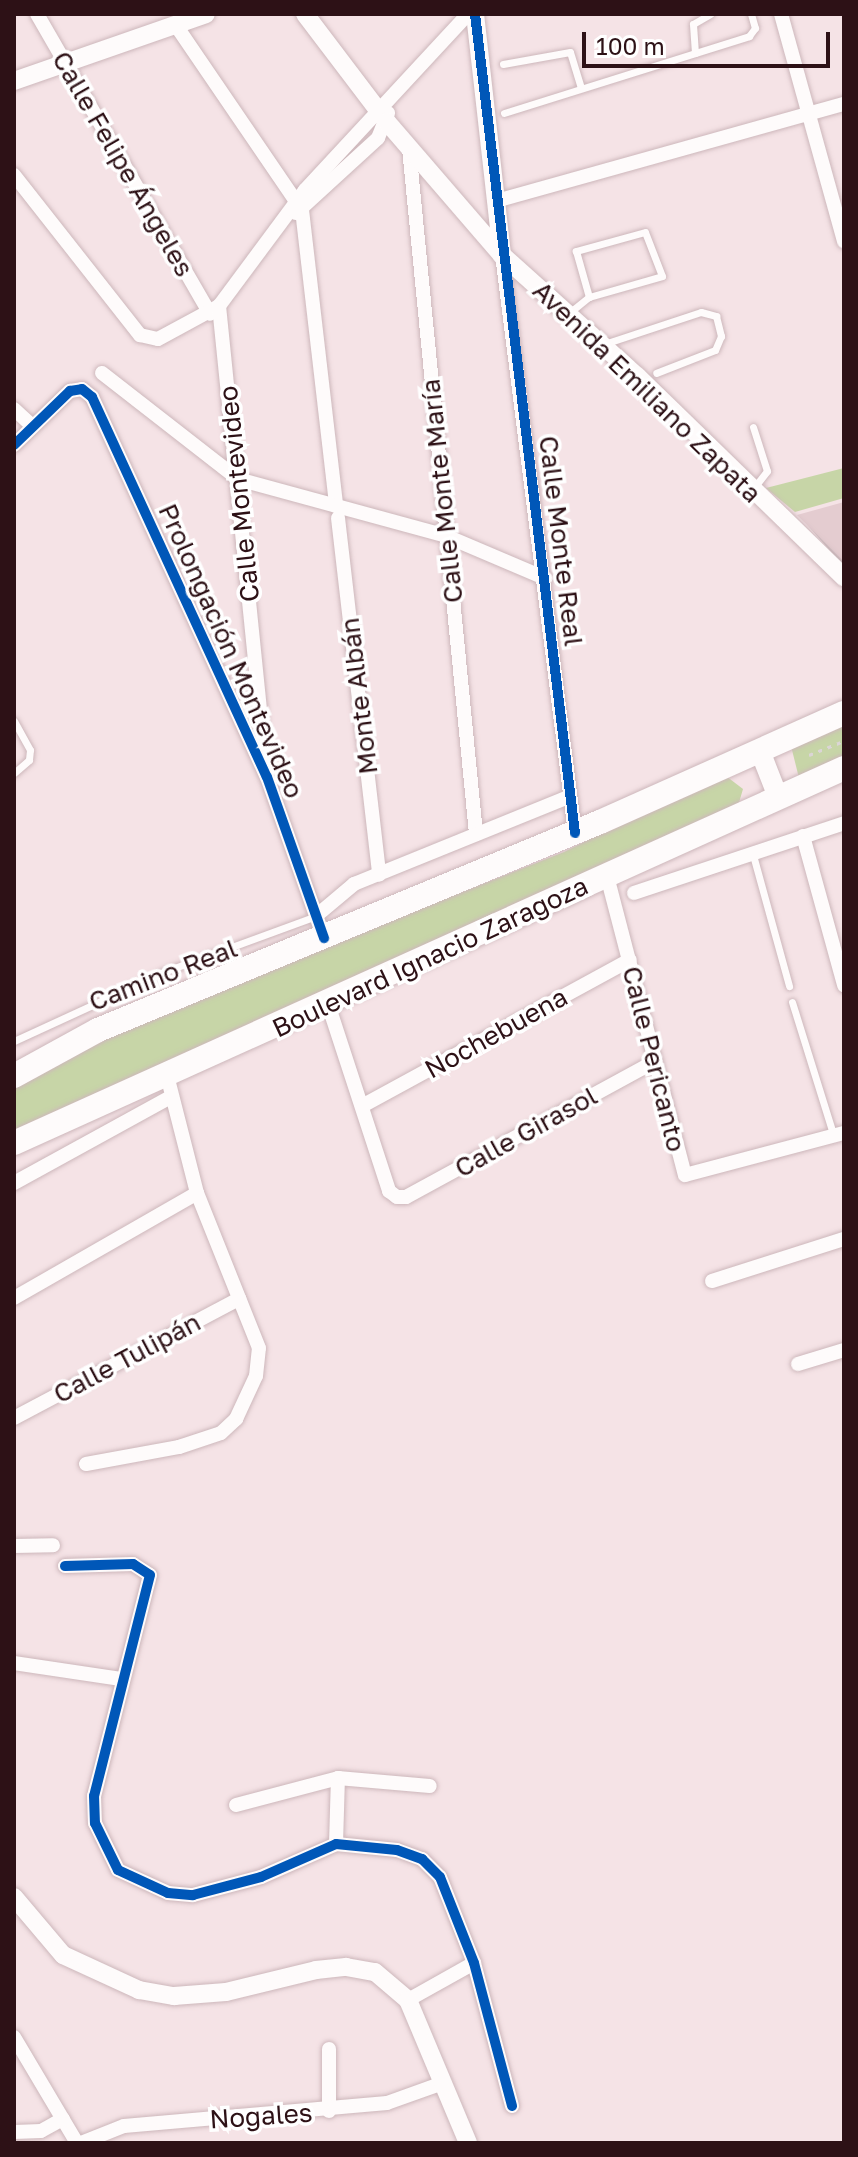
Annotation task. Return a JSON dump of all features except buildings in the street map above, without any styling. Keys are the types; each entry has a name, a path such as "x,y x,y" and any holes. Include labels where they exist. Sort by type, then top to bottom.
{"main road":[{"name":"Boulevard Ignacio Zaragoza","path":"14,1076 98,1030 320,927 575,833 844,713"},
{"path":"760,751 778,797"},
{"name":"Boulevard Ignacio Zaragoza","path":"14,1143 169,1086 328,1004 844,768"}],"street":[{"name":"Calle Felipe Ángeles","path":"37,14 61,62 215,310"},
{"path":"14,81 61,62 206,14"},
{"path":"14,175 149,340 215,310 288,217 385,113 468,14"},
{"path":"475,14 502,255"},
{"path":"781,14 844,241"},
{"name":"Avenida Emiliano Zapata","path":"307,15 409,148 502,255 602,345 751,492 844,577"},
{"path":"175,24 299,205"},
{"path":"496,201 844,104"},
{"name":"Calle Monte María","path":"409,148 476,834"},
{"name":"Monte Albán","path":"299,205 379,875"},
{"name":"Calle Monte Real","path":"502,255 545,578 568,797 575,833"},
{"name":"Calle Montevideo","path":"215,310 238,479 267,777"},
{"path":"102,373 238,479 337,512 446,536 545,578"},
{"name":"Prolongación Montevideo","path":"31,425 70,391 82,389 92,397 267,777 320,927"},
{"path":"14,409 31,425 14,445"},
{"path":"320,927 354,884 568,797"},
{"path":"634,893 844,823"},
{"path":"803,836 844,985"},
{"name":"Calle Pericanto","path":"607,876 685,1175 839,1135"},
{"name":"Nochebuena","path":"362,1106 630,960"},
{"path":"328,1004 362,1106"},
{"name":"Calle Girasol","path":"362,1106 389,1191 397,1197 406,1197 655,1061"},
{"path":"14,1183 169,1086 197,1193 259,1348 256,1376 236,1419 221,1433 179,1447 86,1464"},
{"path":"14,1298 197,1193"},
{"path":"712,1281 844,1239"},
{"name":"Calle Tulipán","path":"14,1418 239,1299"},
{"path":"798,1364 844,1350"},
{"path":"14,1546 53,1545"},
{"path":"65,1566 143,1566 150,1575 134,1648 121,1679 94,1796 95,1823 118,1870 168,1893 193,1895 261,1877 336,1844 397,1850 422,1859 440,1877 474,1963 512,2106"},
{"path":"14,1663 121,1679"},
{"path":"336,1844 338,1778"},
{"path":"236,1805 338,1778 430,1786"},
{"path":"14,1897 63,1955 139,1990 174,1996 226,1992 346,1967 375,1972 408,2000 440,2084 468,2143"},
{"path":"408,2000 474,1963"},
{"path":"14,2037 79,2143"},
{"path":"329,2049 329,2111"},
{"name":"Nogales","path":"79,2143 124,2126 329,2111 387,2103 440,2084"},
{"path":"14,2132 41,2131 63,2119"}],"lane":[{"path":"695,53 693,24 710,14"},
{"path":"504,113 754,34 751,14"},
{"path":"503,64 570,52 581,87"},
{"path":"568,314 589,297 662,276 645,232 576,251 589,297"},
{"path":"602,345 701,312 716,316 721,336 715,350 656,373"},
{"path":"751,492 767,471 753,427"},
{"path":"14,721 30,750 29,760 14,773"},
{"path":"753,855 789,986"},
{"name":"Camino Real","path":"14,1041 166,971 320,927"},
{"path":"792,1002 839,1135"}],"path":[{"path":"809,755 844,741"}],"green space":[{"path":"844,468 844,498 795,512 766,488"},
{"path":"844,724 844,758 799,778 791,746"},
{"path":"722,773 743,789 738,806 14,1132 14,1079 216,989 564,852"}],"cycle path":[{"path":"475,14 575,833"},
{"path":"14,445 70,391 82,389 92,397 267,777 324,938"},
{"path":"65,1566 133,1564 150,1575 94,1796 95,1823 118,1870 168,1893 193,1895 261,1877 336,1844 397,1850 422,1859 440,1877 474,1963 512,2106"}]}
